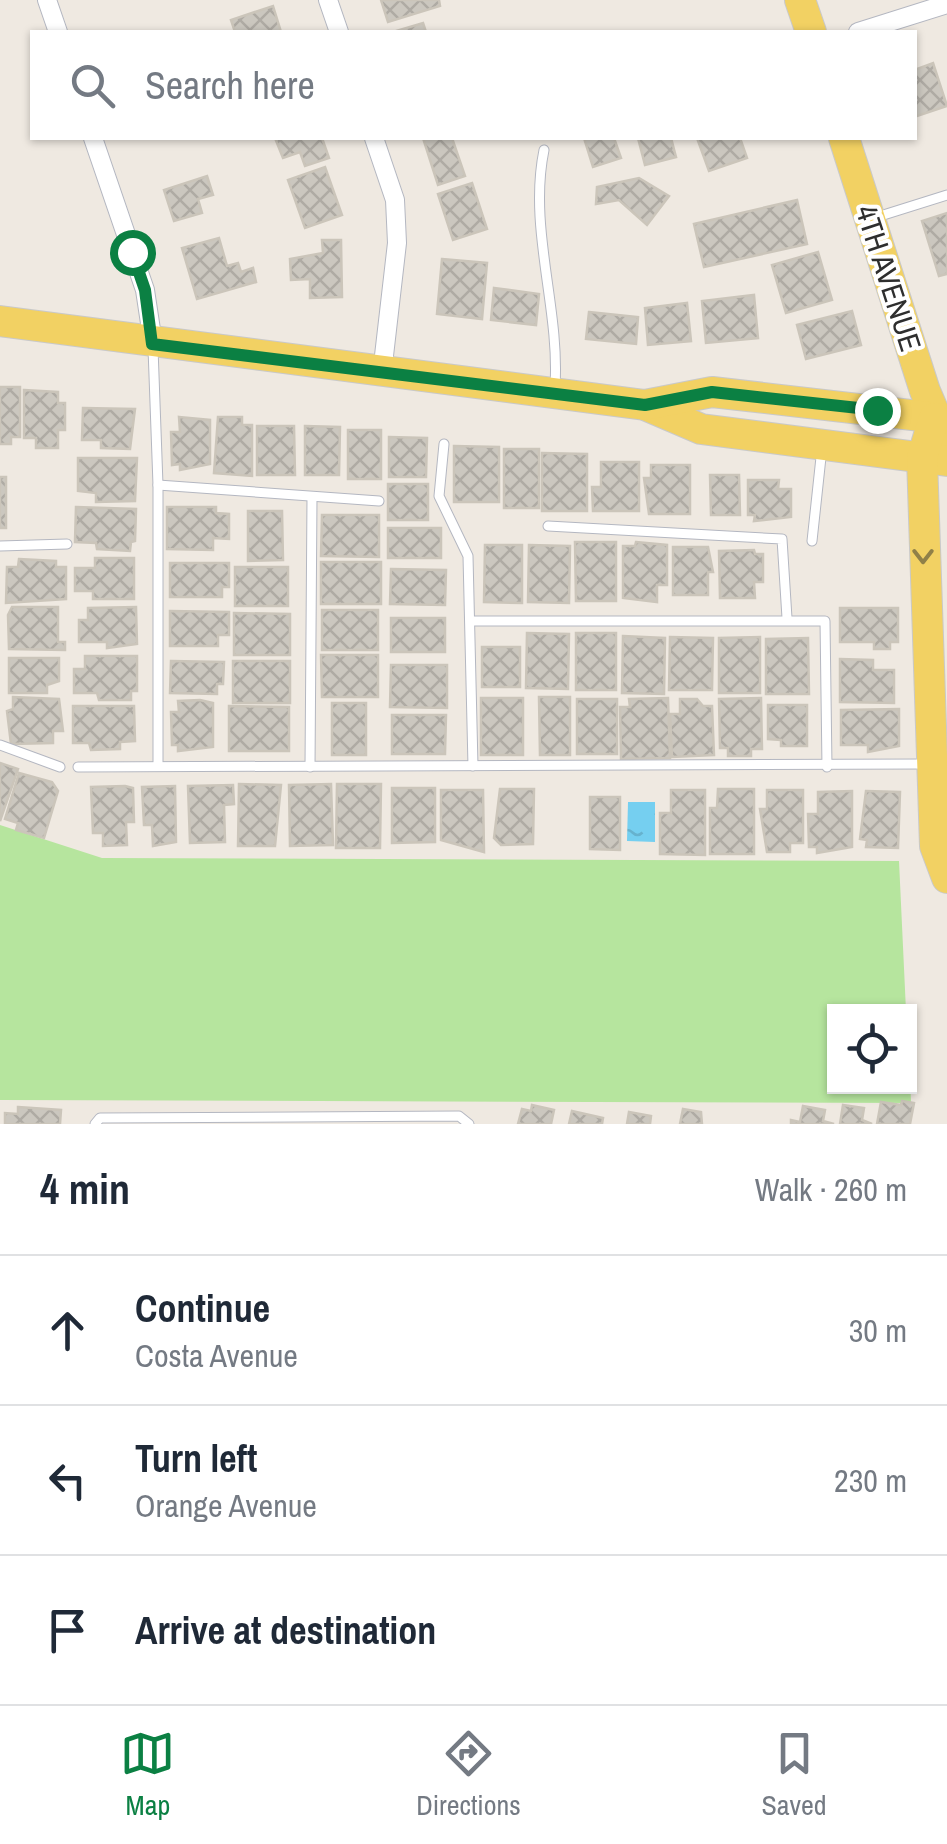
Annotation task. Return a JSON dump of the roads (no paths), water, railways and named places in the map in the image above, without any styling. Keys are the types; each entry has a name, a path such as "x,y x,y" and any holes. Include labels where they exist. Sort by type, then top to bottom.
{"main road":[{"path":"800,0 810,30"},
{"name":"4TH AVENUE","path":"845,140 943,425"},
{"path":"0,321 382,374 645,405 701,429 934,460"},
{"path":"645,405 712,392 943,425 934,460 933,764 936,846 947,878"}],"street":[{"path":"47,0 57,30"},
{"path":"328,0 338,30"},
{"path":"864,30 947,4"},
{"path":"94,140 145,290 152,344"},
{"path":"375,140 394,200 396,228 382,374"}],"lane":[{"path":"544,150 537,184 558,340 554,394"},
{"path":"870,220 947,196"},
{"path":"152,344 158,485 158,766"},
{"path":"444,444 439,496 468,556 472,766"},
{"path":"812,541 822,445"},
{"path":"158,485 379,501"},
{"path":"310,766 312,498"},
{"path":"548,526 782,539 787,618"},
{"path":"0,546 67,544"},
{"path":"472,620 825,620 827,766"},
{"path":"0,745 60,766"},
{"path":"78,766 933,764"},
{"path":"95,1124 100,1118 439,1116 459,1116 468,1124"}],"water":[{"path":"628,802 655,802 655,842 627,841"}]}
